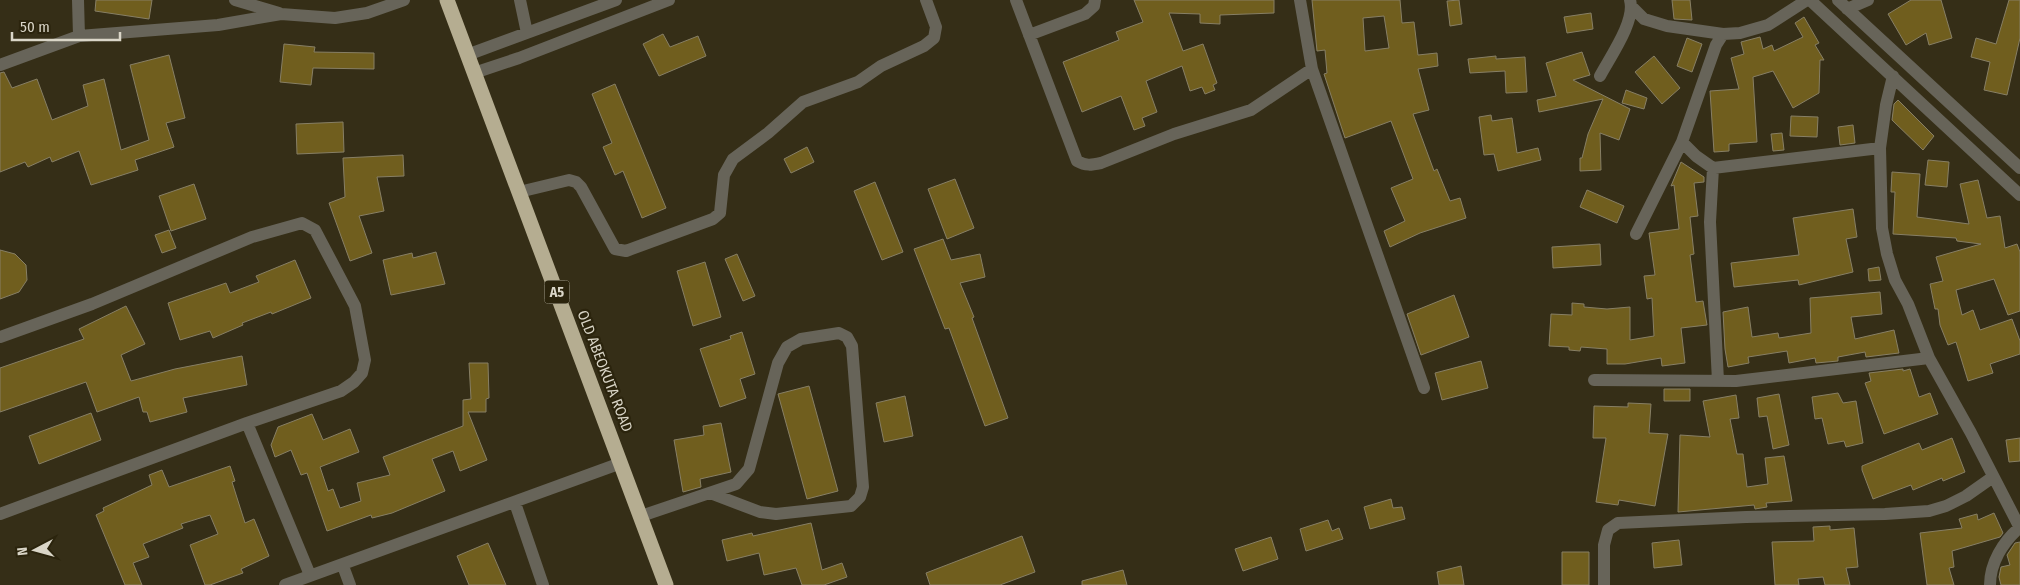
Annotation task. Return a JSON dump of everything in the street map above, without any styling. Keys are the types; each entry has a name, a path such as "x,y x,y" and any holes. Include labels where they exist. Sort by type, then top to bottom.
{"highway":[{"name":"OLD ABEOKUTA ROAD","path":"447,0 666,585"}],"street":[{"path":"78,0 79,36"},
{"path":"235,0 281,14 335,18 367,13 404,0"},
{"path":"520,0 527,33"},
{"path":"467,55 616,0"},
{"path":"474,73 519,58 669,0"},
{"path":"519,192 569,180 576,182 581,187 615,249 620,251 626,251 713,219 720,213 724,174 734,160 803,102 858,82 881,66 924,46 934,38 936,27 926,0"},
{"path":"1016,0 1077,161 1090,166 1101,164 1174,134 1251,110 1312,69"},
{"path":"1029,35 1085,14 1094,6 1095,0"},
{"path":"1300,0 1312,69 1424,388"},
{"path":"1631,3 1644,19 1667,26 1723,34 1740,33 1768,25 1808,0 2020,195"},
{"path":"1838,0 2020,168"},
{"path":"1847,9 1868,0"},
{"path":"1600,76 1626,27 1631,3"},
{"path":"0,65 79,36 218,25 281,14"},
{"path":"1636,234 1682,142 1716,45 1723,34"},
{"path":"1892,76 1880,148 1882,228 1887,254 1895,280 1908,304 1929,358 2020,528 2006,542 1995,562 1990,585"},
{"path":"1682,142 1696,156 1713,168 1880,148"},
{"path":"1713,168 1710,222 1718,381"},
{"path":"0,337 92,304 252,237 302,223 315,230 355,306 365,360 362,373 354,382 341,391 247,423 0,514"},
{"path":"641,516 736,484 748,469 778,363 787,347 801,338 839,333 847,338 852,346 863,487 860,496 851,506 776,514 760,512 710,493"},
{"path":"1594,380 1736,381 1929,358"},
{"path":"247,423 310,575"},
{"path":"285,585 310,575 343,566 621,463"},
{"path":"1604,585 1604,545 1608,530 1618,523 1928,512 1966,496 1993,476"},
{"path":"515,502 543,585"},
{"path":"343,566 350,585"}],"building":[{"path":"96,0 152,0 149,19 95,11"},
{"path":"1134,0 1274,0 1274,13 1220,15 1220,24 1200,23 1200,14 1169,13 1183,51 1203,44 1217,83 1213,85 1215,90 1205,94 1202,87 1190,91 1182,66 1146,81 1157,112 1142,118 1145,126 1134,130 1121,96 1082,112 1063,62 1119,40 1116,32 1143,22"},
{"path":"1312,0 1400,0 1402,23 1414,22 1418,55 1437,53 1438,66 1418,69 1429,110 1413,114 1434,171 1437,169 1450,201 1460,198 1466,218 1420,233 1390,247 1384,231 1405,221 1391,188 1413,179 1391,121 1345,138 1324,74 1327,73 1325,50 1317,51","holes":["1384,16 1389,48 1365,51 1363,18"]},
{"path":"1459,0 1462,24 1450,26 1447,1"},
{"path":"1672,0 1690,0 1692,20 1674,19"},
{"path":"1911,0 1941,0 1952,38 1929,45 1926,33 1906,45 1888,14"},
{"path":"2009,0 2020,0 2020,38 2007,95 1984,90 1990,62 1971,57 1976,38 1996,44"},
{"path":"1591,13 1593,29 1567,33 1564,17"},
{"path":"1804,17 1819,43 1815,45 1824,60 1820,60 1819,93 1793,108 1773,71 1753,77 1757,142 1729,144 1729,151 1714,152 1710,91 1739,89 1731,58 1744,54 1741,42 1760,37 1763,49 1772,45 1774,51 1803,37 1795,23"},
{"path":"663,34 670,47 698,36 706,56 659,76 643,44"},
{"path":"1687,38 1702,44 1692,72 1677,66"},
{"path":"284,44 315,47 314,52 374,53 374,69 313,68 311,85 280,82"},
{"path":"1582,52 1590,75 1573,80 1630,109 1619,140 1600,133 1601,170 1580,171 1580,158 1582,158 1588,134 1603,99 1539,112 1537,100 1556,96 1546,63"},
{"path":"169,55 185,118 166,123 174,147 135,160 138,170 91,185 79,151 52,162 50,157 28,167 25,162 0,172 0,73 4,72 12,88 37,79 52,120 88,106 83,85 104,79 121,150 149,140 130,65"},
{"path":"1496,56 1496,59 1525,57 1527,92 1506,93 1505,71 1470,73 1468,59"},
{"path":"1654,56 1680,88 1662,104 1635,72"},
{"path":"615,84 666,208 642,218 623,171 615,175 603,147 612,143 592,94"},
{"path":"1626,90 1647,98 1644,109 1622,103"},
{"path":"1898,100 1934,136 1923,150 1892,120 1894,104"},
{"path":"1491,115 1492,121 1512,118 1517,153 1538,148 1541,160 1498,171 1494,154 1484,155 1479,117"},
{"path":"1791,116 1818,117 1817,137 1790,136"},
{"path":"343,122 344,152 297,154 296,124"},
{"path":"1853,125 1855,143 1840,145 1838,127"},
{"path":"1782,133 1784,150 1773,151 1771,134"},
{"path":"807,147 814,162 791,173 784,159"},
{"path":"403,155 404,176 377,177 384,211 359,216 372,253 350,261 329,203 345,197 343,158"},
{"path":"1928,160 1949,162 1947,187 1925,185"},
{"path":"1681,162 1704,177 1704,182 1694,183 1698,216 1690,217 1694,254 1690,255 1696,302 1703,301 1707,325 1681,328 1685,363 1662,366 1661,358 1625,364 1607,364 1607,349 1581,347 1580,351 1569,350 1569,347 1549,346 1551,314 1572,315 1572,303 1584,304 1584,307 1607,309 1630,307 1630,340 1654,336 1652,298 1647,299 1644,276 1655,275 1649,233 1679,229 1674,185 1671,186"},
{"path":"1892,172 1920,174 1917,217 1969,224 1960,184 1978,180 1987,218 2000,216 2005,248 2017,244 2020,252 2020,311 2008,315 1994,279 1956,290 1962,315 1973,310 1980,330 2012,319 2020,341 2020,354 1990,364 1993,373 1968,381 1956,342 1948,345 1940,325 1938,309 1935,309 1930,284 1943,281 1936,257 1981,244 1957,241 1956,238 1893,234 1895,192 1891,192"},
{"path":"955,179 974,228 947,239 928,189"},
{"path":"875,182 903,252 882,260 854,191"},
{"path":"194,184 206,219 171,231 159,196"},
{"path":"1587,190 1624,206 1617,223 1580,207"},
{"path":"1853,209 1857,237 1846,239 1853,272 1799,285 1798,280 1734,287 1731,263 1799,255 1793,218"},
{"path":"169,230 176,248 162,253 155,235"},
{"path":"943,239 951,260 980,254 985,277 960,283 974,317 972,318 1008,418 985,426 949,328 945,329 914,249"},
{"path":"1600,244 1601,265 1553,268 1552,247"},
{"path":"0,250 15,254 26,265 27,280 19,292 0,299"},
{"path":"436,252 445,284 391,295 383,260 412,253 413,258"},
{"path":"737,254 755,296 743,301 725,259"},
{"path":"295,260 311,298 272,314 271,312 242,323 243,325 213,338 210,331 180,340 168,303 226,283 230,293 259,282 256,276"},
{"path":"705,262 721,317 693,326 677,271"},
{"path":"1879,267 1881,280 1869,281 1868,269"},
{"path":"1880,292 1882,314 1851,317 1855,339 1894,330 1899,353 1866,357 1865,352 1838,357 1838,361 1816,363 1815,358 1789,363 1787,351 1748,357 1749,363 1728,367 1723,312 1748,307 1752,337 1778,333 1779,338 1811,333 1810,298"},
{"path":"1454,295 1469,337 1421,355 1407,314"},
{"path":"126,306 145,344 121,355 131,381 175,369 242,356 247,385 183,398 187,412 150,422 147,412 143,412 139,397 97,412 86,382 0,412 0,368 84,339 79,329"},
{"path":"742,332 755,374 740,379 746,398 720,407 700,349 731,339 730,336"},
{"path":"1481,361 1488,388 1442,400 1435,373"},
{"path":"469,363 488,363 489,398 486,399 486,412 468,412 487,460 460,471 453,451 432,459 445,491 392,513 372,518 371,515 327,531 307,473 301,475 291,450 275,457 271,445 278,427 312,414 323,440 350,429 359,452 320,467 328,491 333,489 340,508 361,501 357,483 390,475 383,457 463,426 463,400 471,399"},
{"path":"1903,369 1903,371 1910,369 1919,397 1930,393 1938,414 1884,434 1865,383 1871,381 1869,373"},
{"path":"809,386 838,491 807,499 778,394"},
{"path":"1664,389 1690,389 1690,401 1664,401"},
{"path":"1838,393 1843,403 1856,401 1863,443 1846,447 1844,441 1828,444 1822,418 1815,419 1812,397"},
{"path":"1779,394 1789,445 1773,449 1767,416 1759,417 1757,398"},
{"path":"1736,395 1739,418 1730,419 1737,454 1743,454 1747,487 1768,484 1765,458 1784,456 1792,501 1766,503 1767,507 1755,509 1754,505 1678,512 1680,435 1710,437 1703,401"},
{"path":"905,396 913,436 884,442 876,403"},
{"path":"1628,403 1651,404 1649,433 1668,434 1655,506 1619,500 1618,505 1596,502 1606,438 1593,438 1594,406 1628,407"},
{"path":"91,413 101,440 39,464 29,436"},
{"path":"721,423 731,472 700,479 701,487 683,492 674,440 704,435 703,426"},
{"path":"1952,438 1965,472 1943,481 1942,478 1913,490 1911,485 1873,499 1862,466 1919,443 1922,450"},
{"path":"2020,438 2020,461 2009,462 2006,440"},
{"path":"230,466 235,481 232,482 245,523 254,519 269,556 241,569 243,573 210,585 205,585 190,545 218,534 210,515 181,524 183,528 143,544 149,557 133,563 142,585 125,585 96,515 104,511 103,508 152,485 149,475 162,470 169,487"},
{"path":"1391,499 1393,508 1402,507 1405,519 1370,529 1364,507"},
{"path":"1994,513 2003,533 2000,537 1952,551 1954,567 1949,568 1954,585 1927,585 1920,533 1962,528 1959,519 1977,514 1978,520"},
{"path":"1328,520 1332,531 1339,528 1343,539 1306,551 1300,529"},
{"path":"811,523 822,570 842,563 847,577 824,585 802,585 796,568 764,575 759,553 727,561 722,540 752,533 753,536"},
{"path":"1830,526 1830,530 1854,528 1858,567 1846,568 1850,585 1825,585 1823,577 1798,579 1799,585 1775,585 1772,542 1814,541 1813,527"},
{"path":"1022,536 1035,572 1000,585 930,585 926,573"},
{"path":"1271,537 1278,559 1243,571 1235,549"},
{"path":"1679,540 1682,565 1654,568 1652,543"},
{"path":"2020,542 2020,585 2001,585 1999,577 2001,567 2010,565 2007,555 2015,543"},
{"path":"488,543 506,585 469,585 457,556"},
{"path":"1562,552 1589,552 1589,585 1562,585"},
{"path":"1461,566 1464,585 1439,585 1437,572"},
{"path":"1123,570 1127,585 1082,585 1082,581"}]}
